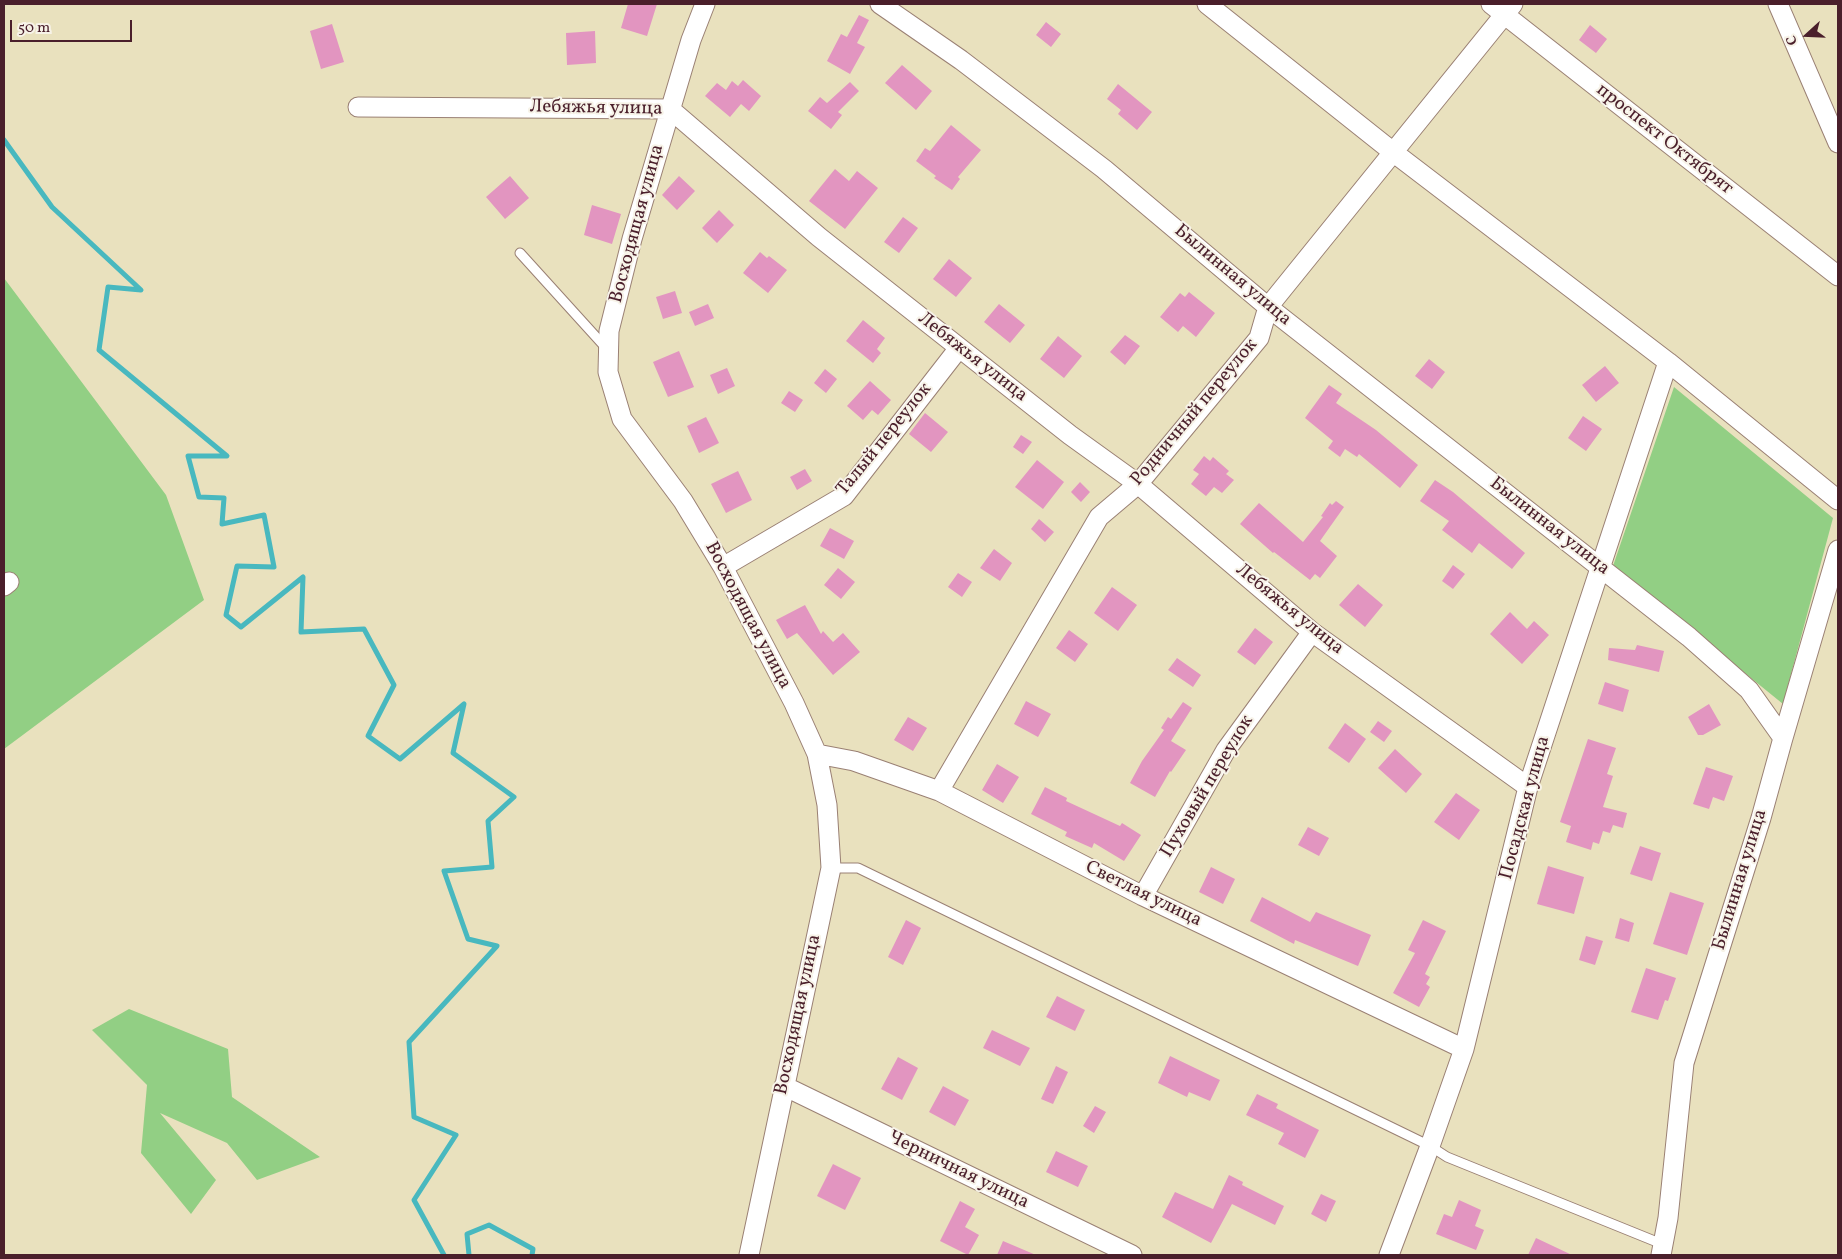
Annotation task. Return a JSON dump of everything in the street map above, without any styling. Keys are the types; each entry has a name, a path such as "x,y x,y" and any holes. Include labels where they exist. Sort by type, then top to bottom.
{"street":[{"name":"Восходящая улица","path":"704,4 691,40 632,239 609,331 608,372 622,419 683,501 723,567 794,704 818,754 827,805 831,868 749,1255"},
{"path":"1207,4 1393,152 1668,362 1838,500"},
{"path":"1778,4 1838,143"},
{"name":"Былинная улица","path":"889,6 1104,169 1268,307 1689,637 1749,690 1783,738 1761,818 1684,1063 1668,1218 1662,1250"},
{"name":"Родничный переулок","path":"939,791 1098,518 1138,484 1259,338 1268,307 1393,152 1503,7"},
{"name":"проспект Октябрят","path":"1503,7 1838,276"},
{"name":"Лебяжья улица","path":"358,107 670,109 818,237 1070,435 1138,484 1312,632 1528,787"},
{"name":"Талый переулок","path":"723,567 844,496 959,348"},
{"name":"Посадская улица","path":"1389,1255 1464,1049 1528,787 1668,362"},
{"path":"1783,738 1838,550"},
{"name":"Пуховый переулок","path":"1143,896 1226,750 1312,632"},
{"name":"Светлая улица","path":"818,754 854,760 939,791 1143,896 1464,1049"},
{"name":"Черничная улица","path":"784,1086 1132,1255"}],"lane":[{"path":"520,254 608,352"},
{"path":"831,868 858,868 1430,1146 1447,1157 1662,1250"}],"green space":[{"path":"4,278 166,495 204,600 4,749"},
{"path":"1674,387 1833,518 1783,704 1613,566"},
{"path":"129,1009 228,1049 232,1097 320,1157 257,1180 227,1143 160,1113 216,1180 191,1214 141,1153 147,1085 92,1030"}],"building":[{"path":"628,4 657,4 647,36 621,28"},
{"path":"859,15 869,20 857,43 865,47 850,74 827,61 841,34 847,37"},
{"path":"1046,22 1061,34 1051,47 1036,35"},
{"path":"332,24 344,62 321,69 310,31"},
{"path":"1590,25 1607,39 1596,53 1579,40"},
{"path":"595,31 596,63 567,65 566,33"},
{"path":"902,65 932,91 916,110 885,83"},
{"path":"743,80 761,96 749,111 741,104 730,117 705,96 717,83 726,90 732,81 738,86"},
{"path":"850,82 859,91 838,112 842,115 831,129 808,111 820,97 827,103"},
{"path":"1118,84 1152,112 1137,130 1118,114 1121,110 1107,99"},
{"path":"951,125 981,150 958,177 960,179 952,190 934,178 936,176 916,161 925,148 930,151"},
{"path":"835,169 849,181 857,171 878,188 845,229 809,201"},
{"path":"510,176 529,198 505,219 486,197"},
{"path":"679,176 695,191 677,210 662,195"},
{"path":"592,205 621,214 612,244 584,235"},
{"path":"719,210 734,225 717,243 702,228"},
{"path":"903,217 918,228 899,253 884,242"},
{"path":"760,252 767,258 769,256 787,270 768,293 743,273"},
{"path":"949,259 972,278 956,297 933,279"},
{"path":"675,291 682,313 663,319 656,297"},
{"path":"1189,292 1215,313 1196,337 1183,326 1178,332 1160,317 1180,293 1185,297"},
{"path":"708,304 714,318 695,326 689,312"},
{"path":"999,304 1025,325 1010,343 984,322"},
{"path":"863,320 885,338 877,349 881,353 873,363 846,341"},
{"path":"1125,335 1140,346 1125,365 1110,352"},
{"path":"1058,336 1082,356 1064,378 1040,359"},
{"path":"679,351 694,387 668,397 653,362"},
{"path":"1429,359 1445,372 1432,389 1415,376"},
{"path":"1605,366 1619,383 1596,402 1582,385"},
{"path":"727,368 735,386 718,394 710,375"},
{"path":"825,369 837,379 826,393 814,383"},
{"path":"870,381 891,400 878,415 872,410 863,420 847,406"},
{"path":"1329,385 1342,394 1336,403 1376,430 1418,465 1400,488 1359,454 1357,457 1345,449 1340,457 1328,448 1333,441 1305,418"},
{"path":"789,391 803,400 795,412 781,403"},
{"path":"925,413 948,432 931,452 909,434"},
{"path":"1583,416 1602,429 1586,451 1568,438"},
{"path":"706,417 719,443 699,453 687,426"},
{"path":"1021,435 1032,442 1023,454 1013,447"},
{"path":"1204,456 1210,461 1213,457 1229,471 1226,474 1234,480 1222,493 1214,487 1206,496 1191,484 1199,474 1193,470"},
{"path":"1037,460 1064,482 1043,509 1015,487"},
{"path":"805,469 812,481 797,490 790,477"},
{"path":"738,471 752,500 726,513 711,484"},
{"path":"1435,480 1453,492 1525,553 1512,569 1479,543 1472,553 1442,530 1449,521 1420,501"},
{"path":"1080,482 1090,492 1081,502 1071,492"},
{"path":"1336,501 1344,507 1320,541 1337,556 1320,578 1315,574 1310,580 1273,553 1240,524 1259,503 1303,542 1323,517 1321,516 1330,503 1332,505"},
{"path":"1039,519 1054,532 1045,542 1031,529"},
{"path":"830,528 854,541 844,559 820,546"},
{"path":"994,549 1012,563 1000,581 980,568"},
{"path":"1453,565 1465,574 1453,589 1442,581"},
{"path":"838,568 855,582 841,599 824,585"},
{"path":"958,573 972,582 962,597 948,587"},
{"path":"1358,584 1383,605 1365,627 1339,605"},
{"path":"1112,587 1137,605 1118,631 1094,613"},
{"path":"805,605 821,634 823,631 833,642 843,633 860,652 833,675 797,633 787,639 776,620"},
{"path":"1510,612 1527,629 1534,621 1549,635 1522,664 1490,634"},
{"path":"1255,628 1273,642 1255,665 1237,652"},
{"path":"1069,630 1088,644 1075,662 1056,648"},
{"path":"1637,645 1664,651 1659,672 1608,660 1609,648 1635,650"},
{"path":"1177,658 1201,675 1193,687 1168,670"},
{"path":"1605,682 1629,690 1623,712 1598,704"},
{"path":"1026,701 1051,714 1038,737 1014,724"},
{"path":"1183,702 1192,708 1171,741 1186,750 1170,771 1155,797 1130,783 1142,761 1164,730 1161,728 1168,717 1171,719"},
{"path":"1709,704 1721,725 1703,735 1698,735 1688,717"},
{"path":"908,717 927,728 913,751 894,740"},
{"path":"1378,721 1392,731 1384,742 1370,732"},
{"path":"1345,723 1366,739 1349,763 1328,748"},
{"path":"1588,739 1616,748 1607,774 1613,776 1603,807 1627,813 1623,828 1613,825 1610,833 1603,831 1599,844 1593,842 1591,850 1566,842 1571,826 1560,822"},
{"path":"1395,749 1422,774 1406,793 1378,768"},
{"path":"997,764 1019,777 1003,803 982,790"},
{"path":"1706,767 1733,776 1724,801 1713,797 1709,809 1693,804"},
{"path":"1045,787 1067,798 1066,801 1120,826 1122,823 1141,835 1124,861 1094,843 1092,848 1065,836 1067,832 1031,814"},
{"path":"1456,793 1480,810 1459,840 1434,822"},
{"path":"1308,827 1329,838 1319,856 1298,845"},
{"path":"1640,846 1661,853 1652,881 1630,874"},
{"path":"1548,866 1584,877 1574,914 1537,904"},
{"path":"1211,867 1235,879 1223,904 1199,892"},
{"path":"1670,892 1704,903 1687,955 1653,944"},
{"path":"1262,897 1310,922 1316,912 1371,935 1358,966 1295,940 1294,944 1250,921"},
{"path":"1620,918 1634,923 1629,942 1615,938"},
{"path":"906,920 921,928 903,965 888,957"},
{"path":"1423,920 1446,931 1425,974 1430,977 1426,984 1430,987 1419,1007 1393,993 1415,953 1408,950"},
{"path":"1586,936 1603,941 1595,965 1579,960"},
{"path":"1646,968 1676,978 1668,1001 1665,1000 1658,1020 1631,1012"},
{"path":"1057,996 1085,1010 1075,1031 1046,1017"},
{"path":"992,1030 1030,1048 1020,1066 983,1048"},
{"path":"1170,1056 1220,1080 1210,1101 1189,1092 1187,1097 1158,1083"},
{"path":"898,1057 918,1068 902,1100 881,1089"},
{"path":"1056,1066 1068,1072 1053,1104 1041,1099"},
{"path":"943,1086 969,1100 955,1126 929,1112"},
{"path":"1257,1094 1278,1104 1276,1108 1319,1130 1305,1158 1278,1144 1284,1133 1246,1115"},
{"path":"1095,1106 1106,1112 1094,1133 1083,1126"},
{"path":"1056,1151 1088,1166 1078,1187 1046,1172"},
{"path":"833,1164 861,1178 845,1210 817,1196"},
{"path":"1229,1175 1243,1182 1242,1185 1284,1206 1275,1225 1232,1204 1211,1243 1162,1217 1175,1192 1213,1209"},
{"path":"1321,1194 1336,1201 1326,1222 1311,1214"},
{"path":"1459,1200 1481,1210 1475,1226 1484,1230 1476,1250 1436,1234 1444,1214 1452,1217"},
{"path":"960,1201 975,1209 965,1227 979,1235 968,1255 940,1241"},
{"path":"1536,1238 1572,1255 1528,1255"},
{"path":"1003,1241 1036,1255 997,1255"}],"waterway":[{"path":"4,140 52,207 141,290 108,287 99,350 227,456 188,456 199,497 224,498 222,524 264,515 274,567 237,566 226,615 241,627 303,577 301,632 364,629 394,685 368,736 400,759 464,704 453,753 514,797 488,821 492,867 444,871 468,939 497,946 409,1042 414,1117 456,1135 414,1200 444,1255"},
{"path":"469,1255 467,1234 489,1225 533,1249 532,1255"}]}
